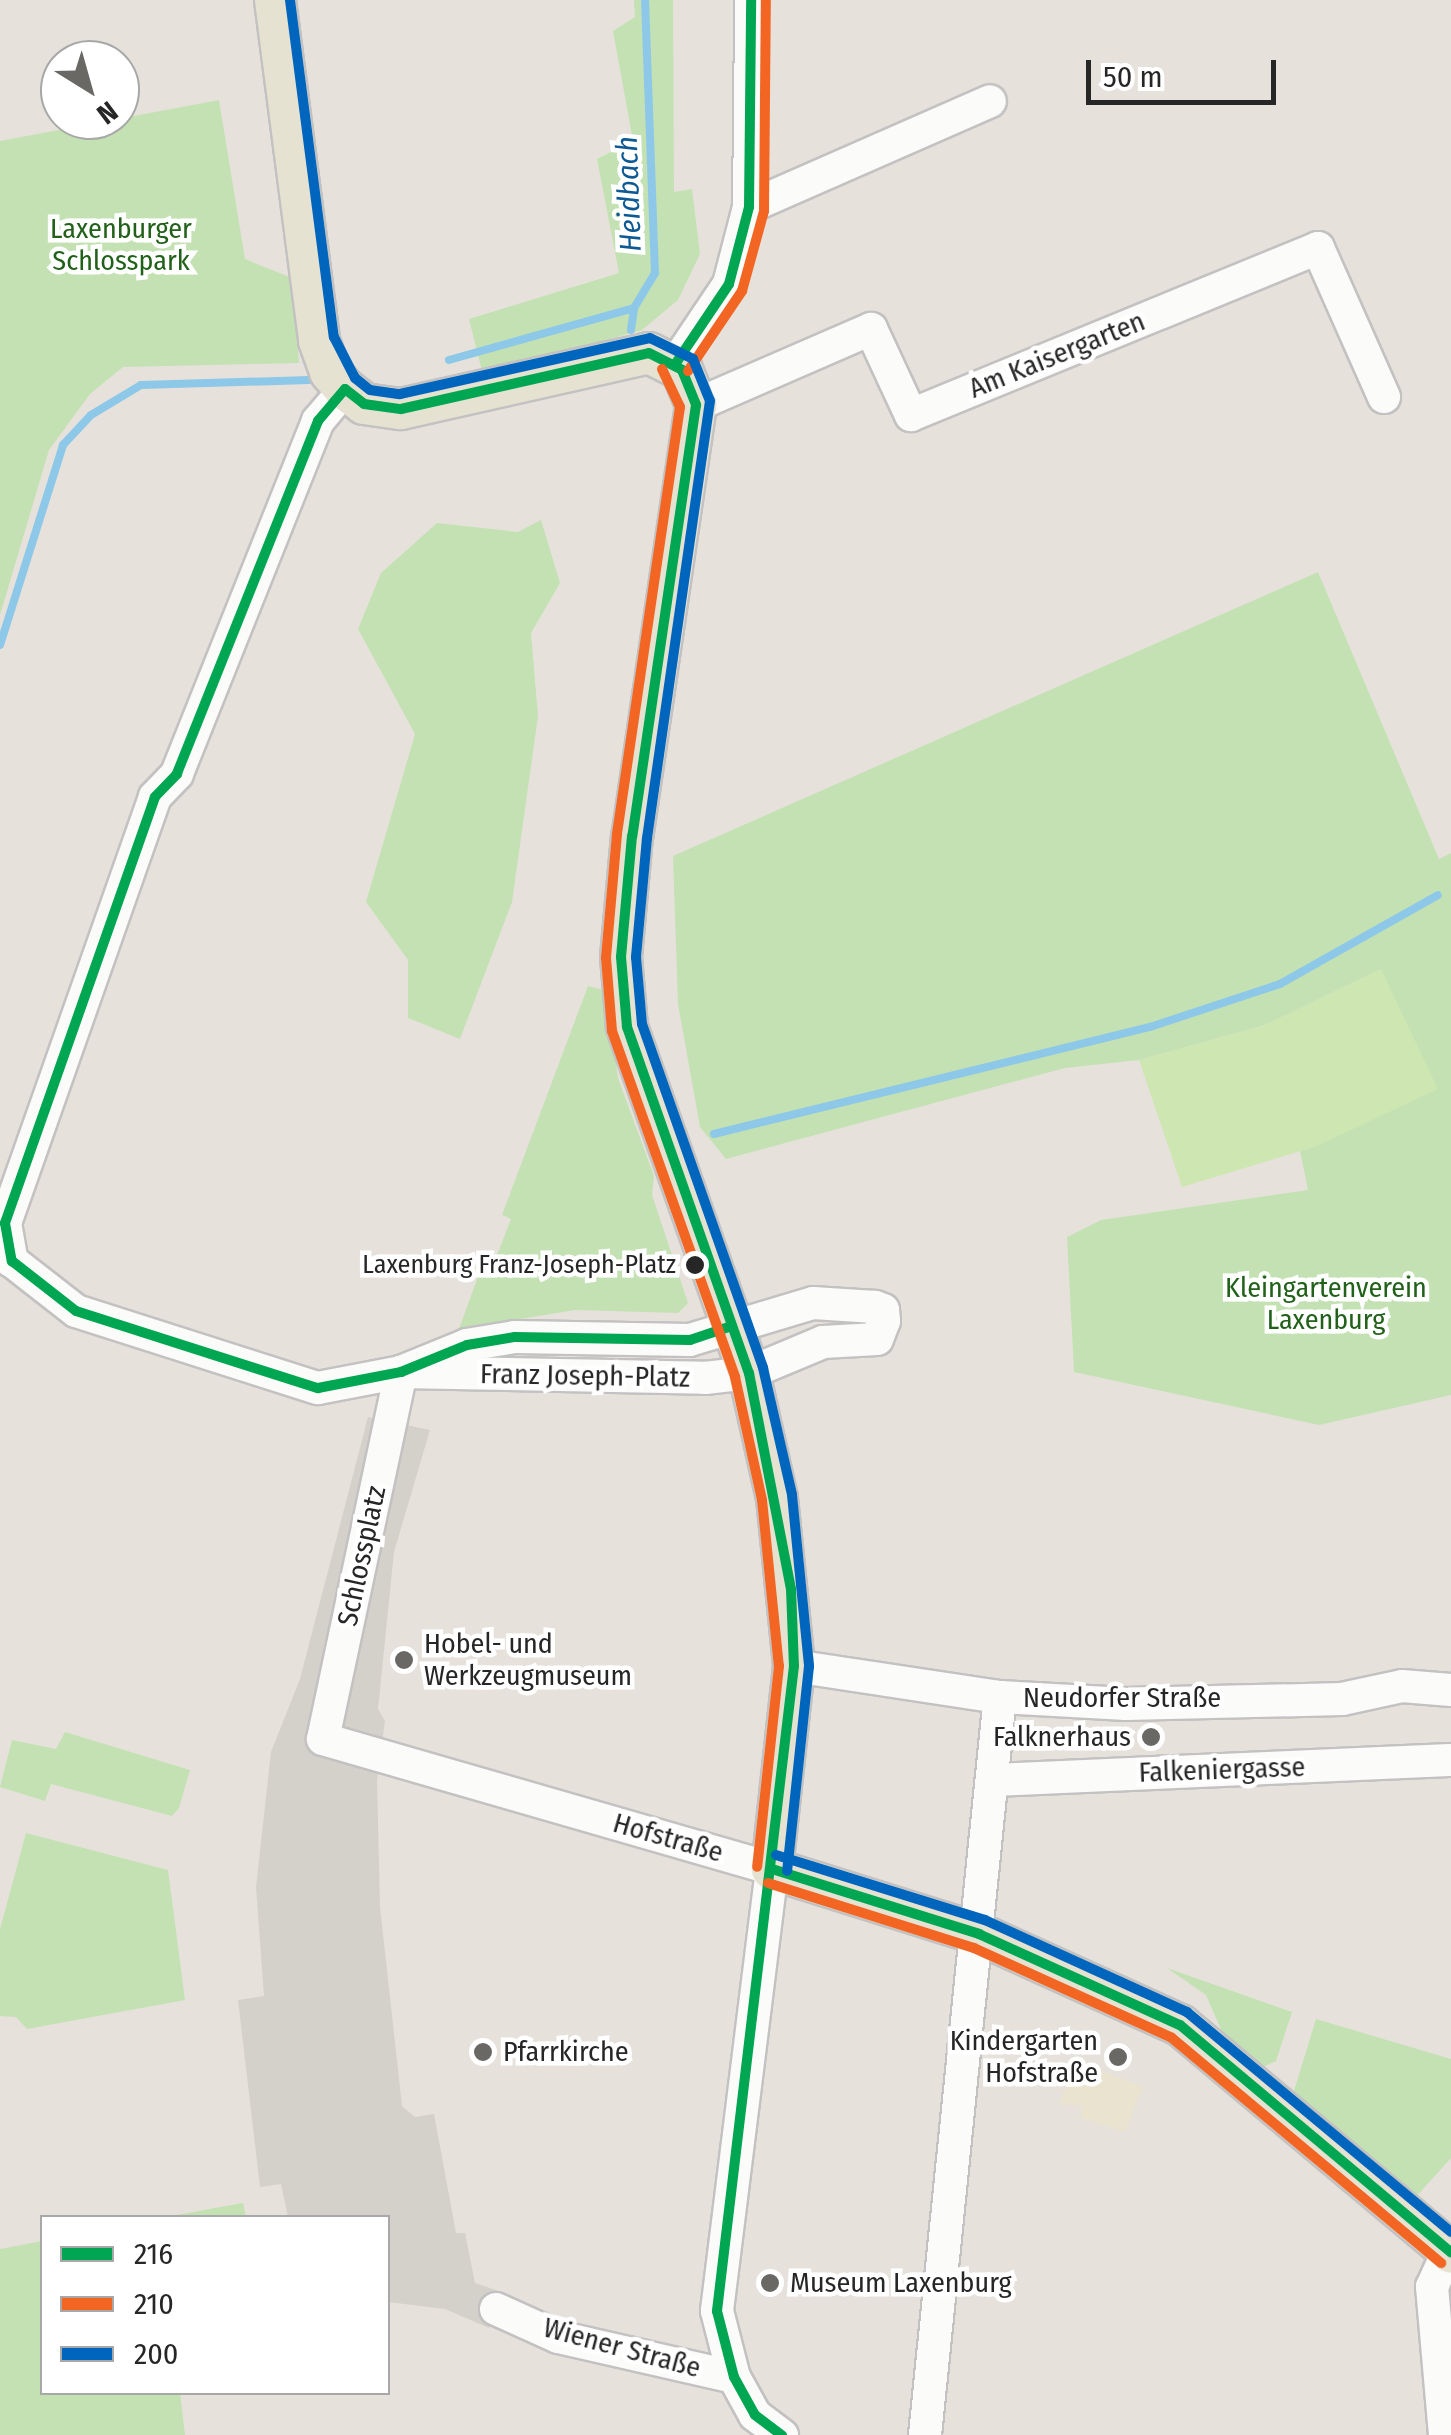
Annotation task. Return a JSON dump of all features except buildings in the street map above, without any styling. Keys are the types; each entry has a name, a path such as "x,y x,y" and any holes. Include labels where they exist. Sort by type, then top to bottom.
{"main road":[{"path":"276,0 320,341 330,372 345,389 364,404 401,409 450,402 634,352 676,364 696,405 634,817 621,957 627,1027 750,1373 782,1534 794,1666 772,1869"},
{"name":"Hofstraße","path":"772,1869 978,1934 1180,2024 1450,2249"}],"street":[{"path":"676,364 729,284 749,207 751,0"},
{"path":"749,207 990,101"},
{"name":"Am Kaisergarten","path":"696,405 872,329 911,415 1318,248 1384,397"},
{"path":"345,389 318,421 176,774 155,797 5,1224 12,1261 48,1295 76,1311 318,1388 400,1372"},
{"name":"Franz Joseph-Platz","path":"828,1302 875,1307 884,1321 877,1339 823,1342 750,1373 688,1378 400,1372 466,1345 515,1338 690,1340 828,1302"},
{"name":"Schlossplatz","path":"323,1739 400,1372"},
{"name":"Neudorfer Straße","path":"794,1666 1000,1697 1126,1704 1342,1699 1402,1686 1451,1690"},
{"path":"924,2435 1000,1697"},
{"name":"Hofstraße","path":"323,1739 772,1869"},
{"name":"Falkeniergasse","path":"993,1780 1451,1760"},
{"path":"734,2377 717,2311 772,1869"},
{"path":"1445,2435 1432,2287 1450,2249"},
{"name":"Wiener Straße","path":"496,2309 558,2337 734,2377 755,2415 782,2435"}],"shaded area":[{"path":"368,1417 430,1430 394,1552 378,1709 385,1721 377,1781 380,1907 402,2106 415,2117 434,2114 456,2233 465,2233 475,2283 502,2292 489,2328 445,2309 390,2302 390,2215 288,2215 281,2184 260,2187 238,2000 264,1996 256,1887 271,1752 300,1679"},
{"path":"1077,2061 1143,2087 1125,2132 1081,2118 1082,2106 1059,2104"}],"green space":[{"path":"634,0 673,0 674,192 692,189 700,254 678,300 642,330 483,375 469,319 619,273 597,159 633,141 613,31 635,17"},
{"name":"Laxenburger Schlosspark","path":"219,100 245,259 292,278 299,363 123,367 90,394 49,450 0,615 0,141 40,134 40,140 140,140 140,115"},
{"path":"541,520 560,583 531,633 538,716 512,902 460,1039 408,1018 408,960 366,902 415,734 358,629 381,573 437,523 518,532"},
{"name":"Kleingartenverein Laxenburg","path":"1318,572 1439,859 1451,853 1451,1395 1319,1425 1074,1372 1067,1237 1101,1220 1308,1190 1300,1151 1317,1146 1381,969 1265,1025 1139,1060 1065,1068 726,1159 700,1127 678,1004 673,856"},
{"path":"1381,969 1438,1089 1317,1146 1182,1187 1139,1060 1265,1025"},
{"path":"588,986 607,991 618,1078 654,1176 652,1195 688,1303 678,1313 575,1310 459,1329 484,1260 494,1263 511,1219 502,1215"},
{"path":"65,1732 190,1770 179,1808 172,1816 51,1784 45,1801 0,1787 12,1740 56,1749"},
{"path":"26,1833 168,1870 185,2000 27,2029 16,2017 0,2016 0,1929"},
{"path":"1167,1968 1292,2012 1276,2061 1263,2067 1223,2034 1206,1995"},
{"path":"1316,2019 1451,2059 1451,2158 1414,2199 1294,2091"},
{"path":"243,2203 246,2215 176,2215"},
{"path":"40,2241 40,2395 180,2395 185,2435 0,2435 0,2249"}],"waterway":[{"name":"Heidbach","path":"449,360 634,308 655,273 645,0"},
{"path":"631,330 634,308"},
{"name":"Heidbach","path":"0,645 63,445 91,415 141,385 309,380"},
{"path":"714,1134 1150,1027 1280,984 1438,895"}],"transit line":[{"name":"200","path":"290,0 334,337 355,378 370,390 400,394 650,338 693,359 710,401 647,838 636,957 642,1024 763,1368 792,1495 809,1666 787,1871"},
{"name":"216","path":"676,363 729,284 749,207 751,0"},
{"name":"210","path":"688,371 742,291 764,211 766,0"},
{"name":"216","path":"345,389 364,404 401,409 649,353 682,370 696,405 632,836 621,957 627,1027 749,1373 791,1589 794,1666 717,2311 734,2377 755,2415 782,2435"},
{"name":"210","path":"662,369 680,407 617,834 606,958 612,1031 735,1377 762,1500 779,1666 757,1867"},
{"name":"216","path":"345,389 318,421 177,774 155,797 5,1223 12,1261 76,1311 318,1388 401,1372 467,1345 515,1337 690,1340 732,1326"},
{"name":"200","path":"776,1855 985,1920 1187,2012 1451,2232"},
{"name":"216","path":"772,1869 979,1934 1180,2025 1451,2252"},
{"name":"210","path":"768,1883 974,1948 1172,2038 1441,2263"}],"place":[{"name":"Laxenburg Franz-Joseph-Platz","path":"695,1265"},
{"name":"Hobel- und Werkzeugmuseum","path":"404,1660"},
{"name":"Falknerhaus","path":"1151,1737"},
{"name":"Pfarrkirche","path":"483,2052"},
{"name":"Kindergarten Hofstraße","path":"1118,2057"},
{"name":"Museum Laxenburg","path":"770,2283"}]}
